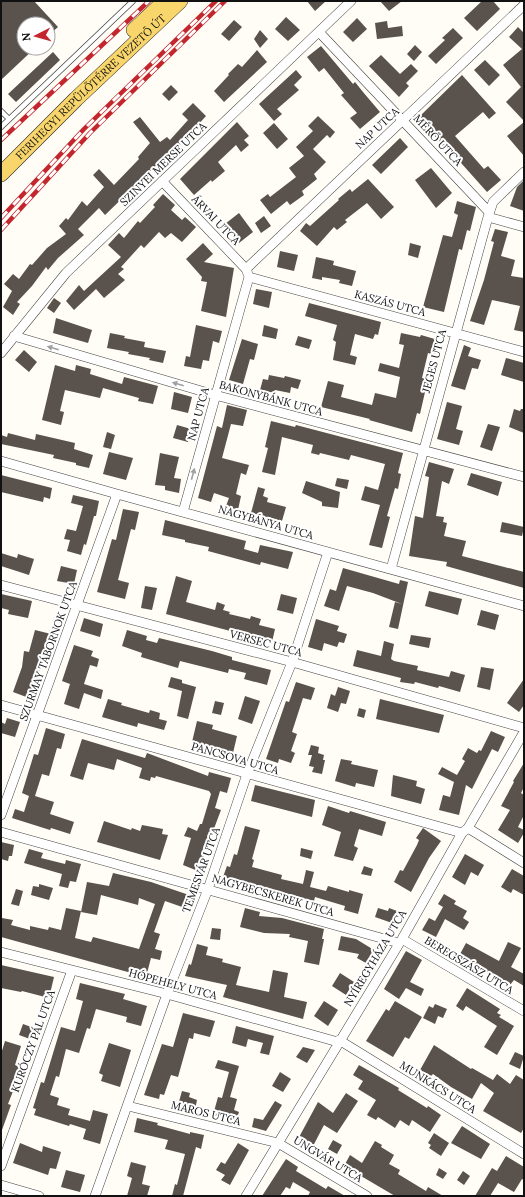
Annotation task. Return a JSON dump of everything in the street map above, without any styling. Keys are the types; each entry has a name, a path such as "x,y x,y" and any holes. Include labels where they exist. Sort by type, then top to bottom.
{"main road":[{"name":"FERIHEGYI REPÜLŐTÉRRE VEZETŐ ÚT","path":"1,160 69,91 165,1"},
{"name":"FERIHEGYI REPÜLŐTÉRRE VEZETŐ ÚT","path":"1,174 76,99 180,1"}],"street":[{"name":"SZINYEI MERSE UTCA","path":"1,353 66,273 351,1"},
{"name":"NAP UTCA","path":"183,512 248,273 403,120 524,5"},
{"name":"MÉRŐ UTCA","path":"319,32 403,120 488,215"},
{"name":"JEGES UTCA","path":"391,569 454,333 488,215 493,202 524,172"},
{"name":"ÁRVAI UTCA","path":"162,181 248,273"},
{"path":"488,215 524,227"},
{"name":"KASZÁS UTCA","path":"248,273 524,352"},
{"name":"BAKONYBÁNK UTCA","path":"14,336 215,395 524,477"},
{"name":"NAGYBÁNYA UTCA","path":"1,460 117,494 524,606"},
{"name":"SZURMAY TÁBORNOK UTCA","path":"1,815 78,606 117,494"},
{"name":"TEMESVÁR UTCA","path":"95,1196 167,994 208,889 247,774 292,662 328,552"},
{"name":"VERSEC UTCA","path":"1,585 292,662 524,728"},
{"name":"PANCSOVA UTCA","path":"1,705 247,774 465,831 524,863"},
{"name":"NYÍREGYHÁZA UTCA","path":"246,1196 401,941 524,732"},
{"name":"NAGYBECSKEREK UTCA","path":"1,832 401,941"},
{"name":"BEREGSZÁSZ UTCA","path":"401,941 524,1012"},
{"name":"HÓPEHELY UTCA","path":"1,952 167,994 339,1041"},
{"name":"KURÓCZY PÁL UTCA","path":"1,1166 72,970"},
{"name":"MUNKÁCS UTCA","path":"339,1041 524,1154"},
{"name":"MAROS UTCA","path":"128,1106 278,1143"},
{"name":"UNGVÁR UTCA","path":"278,1143 367,1196"},
{"path":"1,1185 38,1196"}],"lane":[{"path":"1,127 133,1"},
{"path":"1,111 9,119"}],"building":[{"path":"1,1 34,1 48,16 16,16 16,56 26,56 1,80"},
{"path":"307,1 326,1 315,11"},
{"path":"380,1 402,1 389,11"},
{"path":"482,1 493,1 500,9 477,31 464,18"},
{"path":"286,17 300,30 288,41 275,29"},
{"path":"357,18 367,29 353,42 343,32"},
{"path":"234,20 242,27 229,41 221,34"},
{"path":"387,21 388,28 402,26 403,36 377,39 375,23"},
{"path":"518,27 524,33 524,121 506,102 521,87 503,65 522,49 509,37"},
{"path":"453,28 463,38 436,64 428,56 445,40 442,38"},
{"path":"260,30 268,39 260,48 254,39"},
{"path":"415,45 422,52 414,61 407,54"},
{"path":"321,46 353,84 355,82 380,112 360,129 350,118 357,113 341,95 344,93 324,68 319,72 307,57"},
{"path":"257,50 267,62 224,102 214,91 238,64 242,67"},
{"path":"56,55 60,60 16,102 8,94 49,56"},
{"path":"381,55 400,74 411,64 418,71 406,83 409,86 399,97 369,66"},
{"path":"485,60 500,75 489,86 474,70"},
{"path":"296,70 302,77 294,85 299,90 277,109 282,114 274,121 259,104"},
{"path":"462,75 496,113 489,119 483,112 455,136 484,169 488,166 501,180 487,192 445,145 443,146 419,117"},
{"path":"171,85 178,92 169,101 162,94"},
{"path":"193,103 206,116 178,147 165,156 136,187 135,186 105,215 99,208 78,229 84,235 58,258 48,270 46,267 32,286 17,302 20,304 13,315 3,307 12,291 4,284 13,274 19,279 30,264 32,265 47,248 66,234 59,226 66,218 68,220 82,201 87,206 104,187 93,175 99,169 114,185 139,159 138,157 150,143 133,122 140,117 160,142 167,137 170,140 188,120 182,114"},
{"path":"318,116 335,132 330,138 327,135 313,149 326,162 314,174 317,179 302,191 304,195 290,205 287,201 271,214 260,200 268,194 270,197 296,177 289,168 304,156 296,147 313,131 308,126"},
{"path":"237,122 249,136 244,140 249,145 241,152 236,145 218,162 225,171 212,182 211,180 194,195 180,179"},
{"path":"524,122 524,156 507,136"},
{"path":"274,123 288,139 277,149 263,133"},
{"path":"400,138 408,147 381,174 372,165"},
{"path":"431,168 452,193 436,208 415,180"},
{"path":"368,179 394,207 381,219 367,203 345,220 347,222 337,230 334,227 317,246 300,231 306,223 310,226 350,189 352,192"},
{"path":"524,180 524,211 510,206 517,187"},
{"path":"163,194 175,205 171,210 182,220 185,217 196,227 182,242 171,233 165,238 159,232 144,248 141,245 121,267 124,269 118,274 125,280 104,298 96,289 74,310 66,301 79,285 84,291 121,257 108,245 119,233 124,238 138,221 140,223 155,207 153,205"},
{"path":"457,201 476,207 470,231 467,230 462,250 459,249 444,312 423,307 443,235 452,237 458,215 454,213"},
{"path":"239,213 253,232 239,243 225,224"},
{"path":"264,216 271,226 261,233 255,223"},
{"path":"495,229 508,232 501,256 515,260 511,276 524,278 524,332 514,330 520,306 492,300 484,325 470,321 484,280 494,242 491,241"},
{"path":"203,243 213,254 204,262 234,268 226,317 201,311 207,282 201,281 202,277 186,259"},
{"path":"410,243 421,246 418,258 408,255"},
{"path":"280,251 298,255 294,271 277,267"},
{"path":"316,257 334,261 333,265 356,271 352,286 339,283 340,280 322,277 322,280 312,278"},
{"path":"256,289 272,292 269,308 253,304"},
{"path":"54,298 61,303 54,313 47,308"},
{"path":"309,303 381,322 378,335 375,334 373,339 355,334 350,355 357,357 355,365 333,360 336,342 333,340 337,325 305,316"},
{"path":"56,318 92,330 88,343 53,333"},
{"path":"196,325 222,331 219,343 213,341 209,361 203,360 201,369 184,366 186,356 190,357"},
{"path":"264,325 278,329 276,339 262,336"},
{"path":"110,333 125,336 124,338 145,342 144,347 166,351 163,363 149,360 150,358 128,354 129,352 107,348"},
{"path":"401,333 420,337 421,335 438,340 434,355 428,353 422,378 428,379 420,414 417,413 412,432 369,420 370,419 321,407 328,381 344,385 341,397 372,405 375,393 396,398 400,377 378,371 380,363 399,368 404,345 399,344"},
{"path":"298,336 312,340 309,349 295,345"},
{"path":"242,339 258,344 254,360 250,359 243,384 229,380"},
{"path":"464,345 471,348 468,356 481,360 478,369 472,368 465,390 451,386"},
{"path":"24,350 37,362 29,372 15,360"},
{"path":"506,358 524,363 524,382 501,375"},
{"path":"55,365 75,371 76,365 91,369 90,374 122,384 124,377 158,386 153,404 138,401 139,398 103,388 100,398 65,390 60,411 64,412 61,425 42,420"},
{"path":"269,375 284,378 285,376 301,380 298,389 291,387 290,393 275,390 275,393 260,390 263,379 268,380"},
{"path":"174,392 192,397 188,413 171,409"},
{"path":"447,402 462,406 456,429 463,431 459,445 437,439"},
{"path":"227,405 247,410 243,426 231,424 222,458 249,465 246,475 241,473 236,494 241,496 238,510 226,506 229,498 214,493 211,502 198,498 217,426 222,428"},
{"path":"514,409 520,411 521,409 524,409 524,433 509,427"},
{"path":"271,421 295,427 296,425 403,453 398,473 401,474 398,489 395,488 387,516 390,517 382,548 369,545 380,505 361,500 365,486 378,490 385,464 351,455 349,460 320,453 319,455 311,453 313,445 282,437 275,475 262,472 268,448 265,447"},
{"path":"488,424 500,427 492,451 480,447"},
{"path":"177,425 191,429 188,442 173,438"},
{"path":"107,432 115,435 111,449 103,447"},
{"path":"8,433 35,440 36,434 75,443 74,449 93,455 89,468 76,465 76,463 53,458 54,455 1,444 1,435 7,437"},
{"path":"109,452 133,458 126,480 103,474"},
{"path":"160,453 179,457 174,478 181,479 179,493 165,490 165,486 155,485"},
{"path":"429,462 454,469 449,484 442,481 436,516 444,517 443,522 447,523 444,536 466,541 462,556 524,572 524,588 446,566 447,562 409,556 415,516 423,518 429,477 425,476"},
{"path":"471,473 502,482 498,496 467,485"},
{"path":"1,475 52,488 50,499 44,497 43,502 1,492"},
{"path":"337,478 349,480 347,489 335,486"},
{"path":"306,481 340,492 338,508 322,506 322,502 302,493"},
{"path":"258,487 265,489 263,496 268,498 267,502 286,507 282,521 251,513"},
{"path":"73,495 99,501 96,516 94,516 86,545 84,544 81,555 67,551 70,540 64,539 67,529 76,531 83,506 71,503"},
{"path":"123,509 139,512 135,530 131,529 118,580 129,583 125,599 97,592 112,539 116,540"},
{"path":"165,520 246,541 244,549 258,553 260,545 293,552 288,569 261,562 260,565 208,551 209,547 162,535"},
{"path":"502,522 524,527 522,536 500,532"},
{"path":"1,553 17,558 18,554 34,559 29,575 1,566"},
{"path":"61,566 77,570 74,584 57,581"},
{"path":"343,568 399,584 400,580 408,582 398,629 389,627 395,602 402,604 373,593 347,586 339,611 324,606 330,589 336,591"},
{"path":"176,576 192,581 186,602 215,610 217,602 225,605 223,610 230,612 229,614 250,619 251,616 261,619 259,625 275,629 272,642 166,614"},
{"path":"145,586 157,588 152,610 141,608"},
{"path":"429,591 462,599 458,615 425,606"},
{"path":"1,594 32,601 28,618 8,614 9,610 1,608"},
{"path":"281,594 297,598 293,614 277,610"},
{"path":"481,610 499,615 495,630 477,625"},
{"path":"84,618 103,624 100,637 80,631"},
{"path":"316,619 339,626 337,631 347,634 344,643 339,642 337,647 324,643 322,651 308,647"},
{"path":"35,630 51,634 47,650 45,649 39,672 29,698 13,692 22,667 24,651 29,652"},
{"path":"127,630 147,636 146,640 157,643 159,638 212,651 232,657 232,660 271,670 267,685 244,679 246,673 229,669 228,673 180,661 178,668 141,657 142,653 122,646"},
{"path":"411,635 431,638 429,648 409,644"},
{"path":"384,641 394,644 391,659 394,661 418,666 417,670 449,677 451,671 465,675 460,692 439,686 438,688 415,682 414,684 400,682 401,678 353,666 357,650 381,656"},
{"path":"74,645 93,651 91,656 99,659 97,667 90,665 84,684 103,690 101,699 84,693 79,709 64,704 70,684 62,681"},
{"path":"481,667 494,669 490,690 477,687"},
{"path":"171,677 182,680 182,683 196,687 188,719 177,716 182,691 168,687"},
{"path":"524,679 524,705 519,712 507,703"},
{"path":"296,682 315,688 311,700 303,698 292,732 297,734 291,751 295,753 291,763 279,759 278,763 266,759 286,701 289,702"},
{"path":"338,687 350,691 346,704 341,703 338,712 327,708 331,694 335,696"},
{"path":"245,696 260,701 252,724 238,719"},
{"path":"108,699 122,703 121,705 149,713 150,710 160,713 159,719 167,721 164,730 138,723 137,727 102,717"},
{"path":"380,699 444,715 439,733 376,719"},
{"path":"215,701 224,703 221,715 212,713"},
{"path":"359,708 366,710 364,718 357,716"},
{"path":"7,718 20,722 15,737 1,733 1,722 5,724"},
{"path":"197,721 213,725 212,729 237,736 233,753 192,742"},
{"path":"46,728 65,734 61,749 57,748 49,776 42,774 35,796 54,802 50,814 74,822 70,834 51,828 50,830 12,818 15,809 24,812 29,796 22,793 34,754 38,755"},
{"path":"491,731 505,737 498,752 492,749 472,789 466,785 459,815 439,810 443,795 450,797 454,782 438,774 442,767 457,775 465,761 462,759 468,748 477,753 479,750 481,751"},
{"path":"82,739 145,758 147,753 208,776 209,772 231,778 227,793 220,791 215,808 221,810 198,871 183,865 191,838 184,836 188,827 197,831 200,824 202,824 211,794 209,791 156,776 155,778 151,777 150,781 139,778 142,768 117,759 114,770 88,763 83,780 70,776"},
{"path":"311,745 319,747 318,753 324,755 323,760 325,760 322,774 312,772 314,767 309,766 312,755 308,755"},
{"path":"341,759 352,761 351,764 378,770 374,787 356,783 355,787 335,781"},
{"path":"524,763 524,787 521,793 524,795 524,815 518,827 524,830 524,833 518,843 498,830 510,810 501,806 514,782 513,781"},
{"path":"393,775 417,781 416,786 425,789 421,804 391,796"},
{"path":"255,785 315,800 312,817 251,801"},
{"path":"328,806 386,822 382,836 359,829 354,846 358,848 353,861 334,856 341,832 322,825"},
{"path":"104,821 131,830 132,828 140,831 142,825 163,829 162,834 168,835 160,860 97,842"},
{"path":"245,826 260,830 252,859 254,860 252,867 282,875 281,879 303,884 306,870 314,872 310,887 326,891 328,886 363,894 358,914 344,910 345,906 315,897 314,901 223,877 227,866 230,867 234,854 237,855"},
{"path":"423,828 441,841 429,858 411,892 394,882 400,870 403,871 417,845 419,840 416,838"},
{"path":"1,842 14,845 12,856 9,856 8,861 1,859"},
{"path":"301,848 313,851 311,859 300,856"},
{"path":"29,849 43,853 41,858 65,864 66,860 81,864 76,882 70,881 68,888 59,886 62,874 24,863"},
{"path":"465,854 484,865 478,876 471,872 465,885 452,877"},
{"path":"364,866 373,869 371,876 361,874"},
{"path":"512,869 524,876 524,895 513,889 511,893 501,887"},
{"path":"113,873 151,882 189,895 185,908 165,901 154,932 160,934 155,949 162,951 160,960 151,958 146,977 1,937 2,918 13,920 11,925 30,930 30,926 48,930 49,927 61,930 66,908 81,911 75,938 91,942 93,937 139,949 155,904 139,898 138,905 101,895 97,915 81,912 87,882 109,886"},
{"path":"39,884 53,888 49,900 31,895 33,886 39,887"},
{"path":"16,889 23,891 19,906 11,904"},
{"path":"444,894 456,901 454,904 467,911 463,918 469,922 464,930 445,919 436,937 422,930 429,918 435,921 443,907 438,904"},
{"path":"245,908 260,912 259,916 282,918 324,929 322,939 324,939 319,965 304,962 308,941 289,937 290,934 264,933 240,927"},
{"path":"378,908 388,911 389,908 397,911 392,923 375,917"},
{"path":"212,928 221,929 220,940 210,939"},
{"path":"341,936 356,939 374,950 366,963 357,958 359,954 338,950"},
{"path":"508,942 521,948 511,967 524,974 524,986 514,980 510,985 459,956 466,943 499,961"},
{"path":"197,944 208,947 206,955 223,959 222,962 241,967 236,985 269,992 273,970 288,973 284,997 307,1002 303,1019 223,997 227,985 185,976 189,964 191,965"},
{"path":"406,951 422,960 410,982 424,989 421,996 406,988 399,999 384,989"},
{"path":"1,965 54,977 49,998 22,991 1,988"},
{"path":"340,973 354,982 346,995 332,986"},
{"path":"80,983 125,994 123,999 147,1006 141,1026 126,1022 127,1017 96,1009 90,1029 87,1028 79,1053 66,1049 59,1077 56,1076 50,1095 59,1098 57,1105 70,1109 68,1115 90,1121 93,1110 108,1114 100,1144 83,1139 86,1129 70,1124 69,1126 34,1115 36,1109 33,1108 41,1082 44,1083 61,1027 75,1031 83,1001 76,999"},
{"path":"467,988 500,1009 497,1013 501,1015 499,1017 514,1026 497,1055 484,1047 497,1026 466,1006 463,1011 456,1006"},
{"path":"324,1001 338,1010 328,1026 314,1016"},
{"path":"395,1001 422,1017 409,1039 405,1037 393,1057 366,1041 386,1009 389,1011"},
{"path":"435,1004 447,1009 443,1018 438,1016 435,1024 423,1018 429,1006 433,1008"},
{"path":"183,1013 215,1021 210,1037 194,1033 193,1039 189,1038 178,1077 171,1075 164,1095 160,1094 159,1099 144,1095 162,1044 173,1047"},
{"path":"23,1024 34,1028 30,1039 19,1035"},
{"path":"236,1026 274,1036 269,1055 260,1053 263,1043 248,1039 246,1047 232,1043"},
{"path":"5,1041 21,1046 15,1065 22,1068 8,1104 11,1105 2,1130 1,1054"},
{"path":"109,1043 131,1050 120,1087 101,1081 103,1075 99,1073"},
{"path":"434,1045 471,1069 472,1068 493,1080 497,1074 510,1084 516,1075 524,1080 524,1128 521,1133 483,1111 494,1093 481,1083 472,1099 451,1087 433,1074 431,1076 420,1070"},
{"path":"303,1047 315,1050 307,1063 296,1057"},
{"path":"515,1052 524,1056 520,1069 509,1064"},
{"path":"218,1060 239,1066 230,1097 237,1099 234,1110 239,1112 236,1121 213,1115 218,1097 222,1098 229,1072 215,1068"},
{"path":"359,1065 399,1088 398,1090 427,1108 428,1106 441,1115 430,1132 412,1120 409,1126 400,1120 395,1128 378,1117 376,1120 367,1115 376,1100 358,1089 363,1081 353,1075"},
{"path":"280,1072 291,1079 283,1092 272,1086"},
{"path":"182,1091 190,1093 189,1097 197,1100 195,1110 178,1105"},
{"path":"346,1093 358,1101 337,1133 324,1125 312,1148 298,1139 318,1102 333,1113"},
{"path":"275,1101 282,1105 266,1131 252,1127 254,1118 263,1120"},
{"path":"137,1118 158,1123 157,1125 190,1134 190,1132 204,1135 201,1149 196,1147 183,1196 172,1196 175,1184 177,1185 185,1154 165,1149 168,1140 134,1132"},
{"path":"462,1126 490,1144 481,1159 451,1143"},
{"path":"434,1133 449,1143 441,1156 429,1148 431,1145 428,1143"},
{"path":"333,1140 342,1145 337,1154 328,1149"},
{"path":"375,1141 382,1145 381,1147 394,1155 389,1164 400,1170 398,1174 426,1191 428,1187 443,1196 395,1196 344,1166 350,1155 362,1163"},
{"path":"20,1143 42,1152 43,1146 61,1152 56,1169 50,1168 48,1175 13,1163"},
{"path":"238,1143 249,1150 230,1185 221,1180 225,1175 216,1170 221,1162 225,1164"},
{"path":"506,1156 524,1167 524,1180 522,1179 514,1192 498,1183 490,1196 475,1196 492,1168 497,1171"},
{"path":"286,1159 298,1167 296,1171 326,1189 328,1186 345,1196 308,1196 310,1192 293,1182 290,1189 286,1187 280,1196 262,1196"},
{"path":"131,1162 146,1166 142,1184 150,1186 147,1196 127,1196 132,1178 127,1176"},
{"path":"439,1168 447,1173 443,1179 436,1175"},
{"path":"66,1170 85,1175 80,1192 61,1187"},
{"path":"463,1171 470,1176 464,1185 457,1180"}],"railway":[{"path":"1,140 149,1"},
{"path":"1,218 84,129 216,1"},
{"path":"1,230 90,133 225,1"}]}
